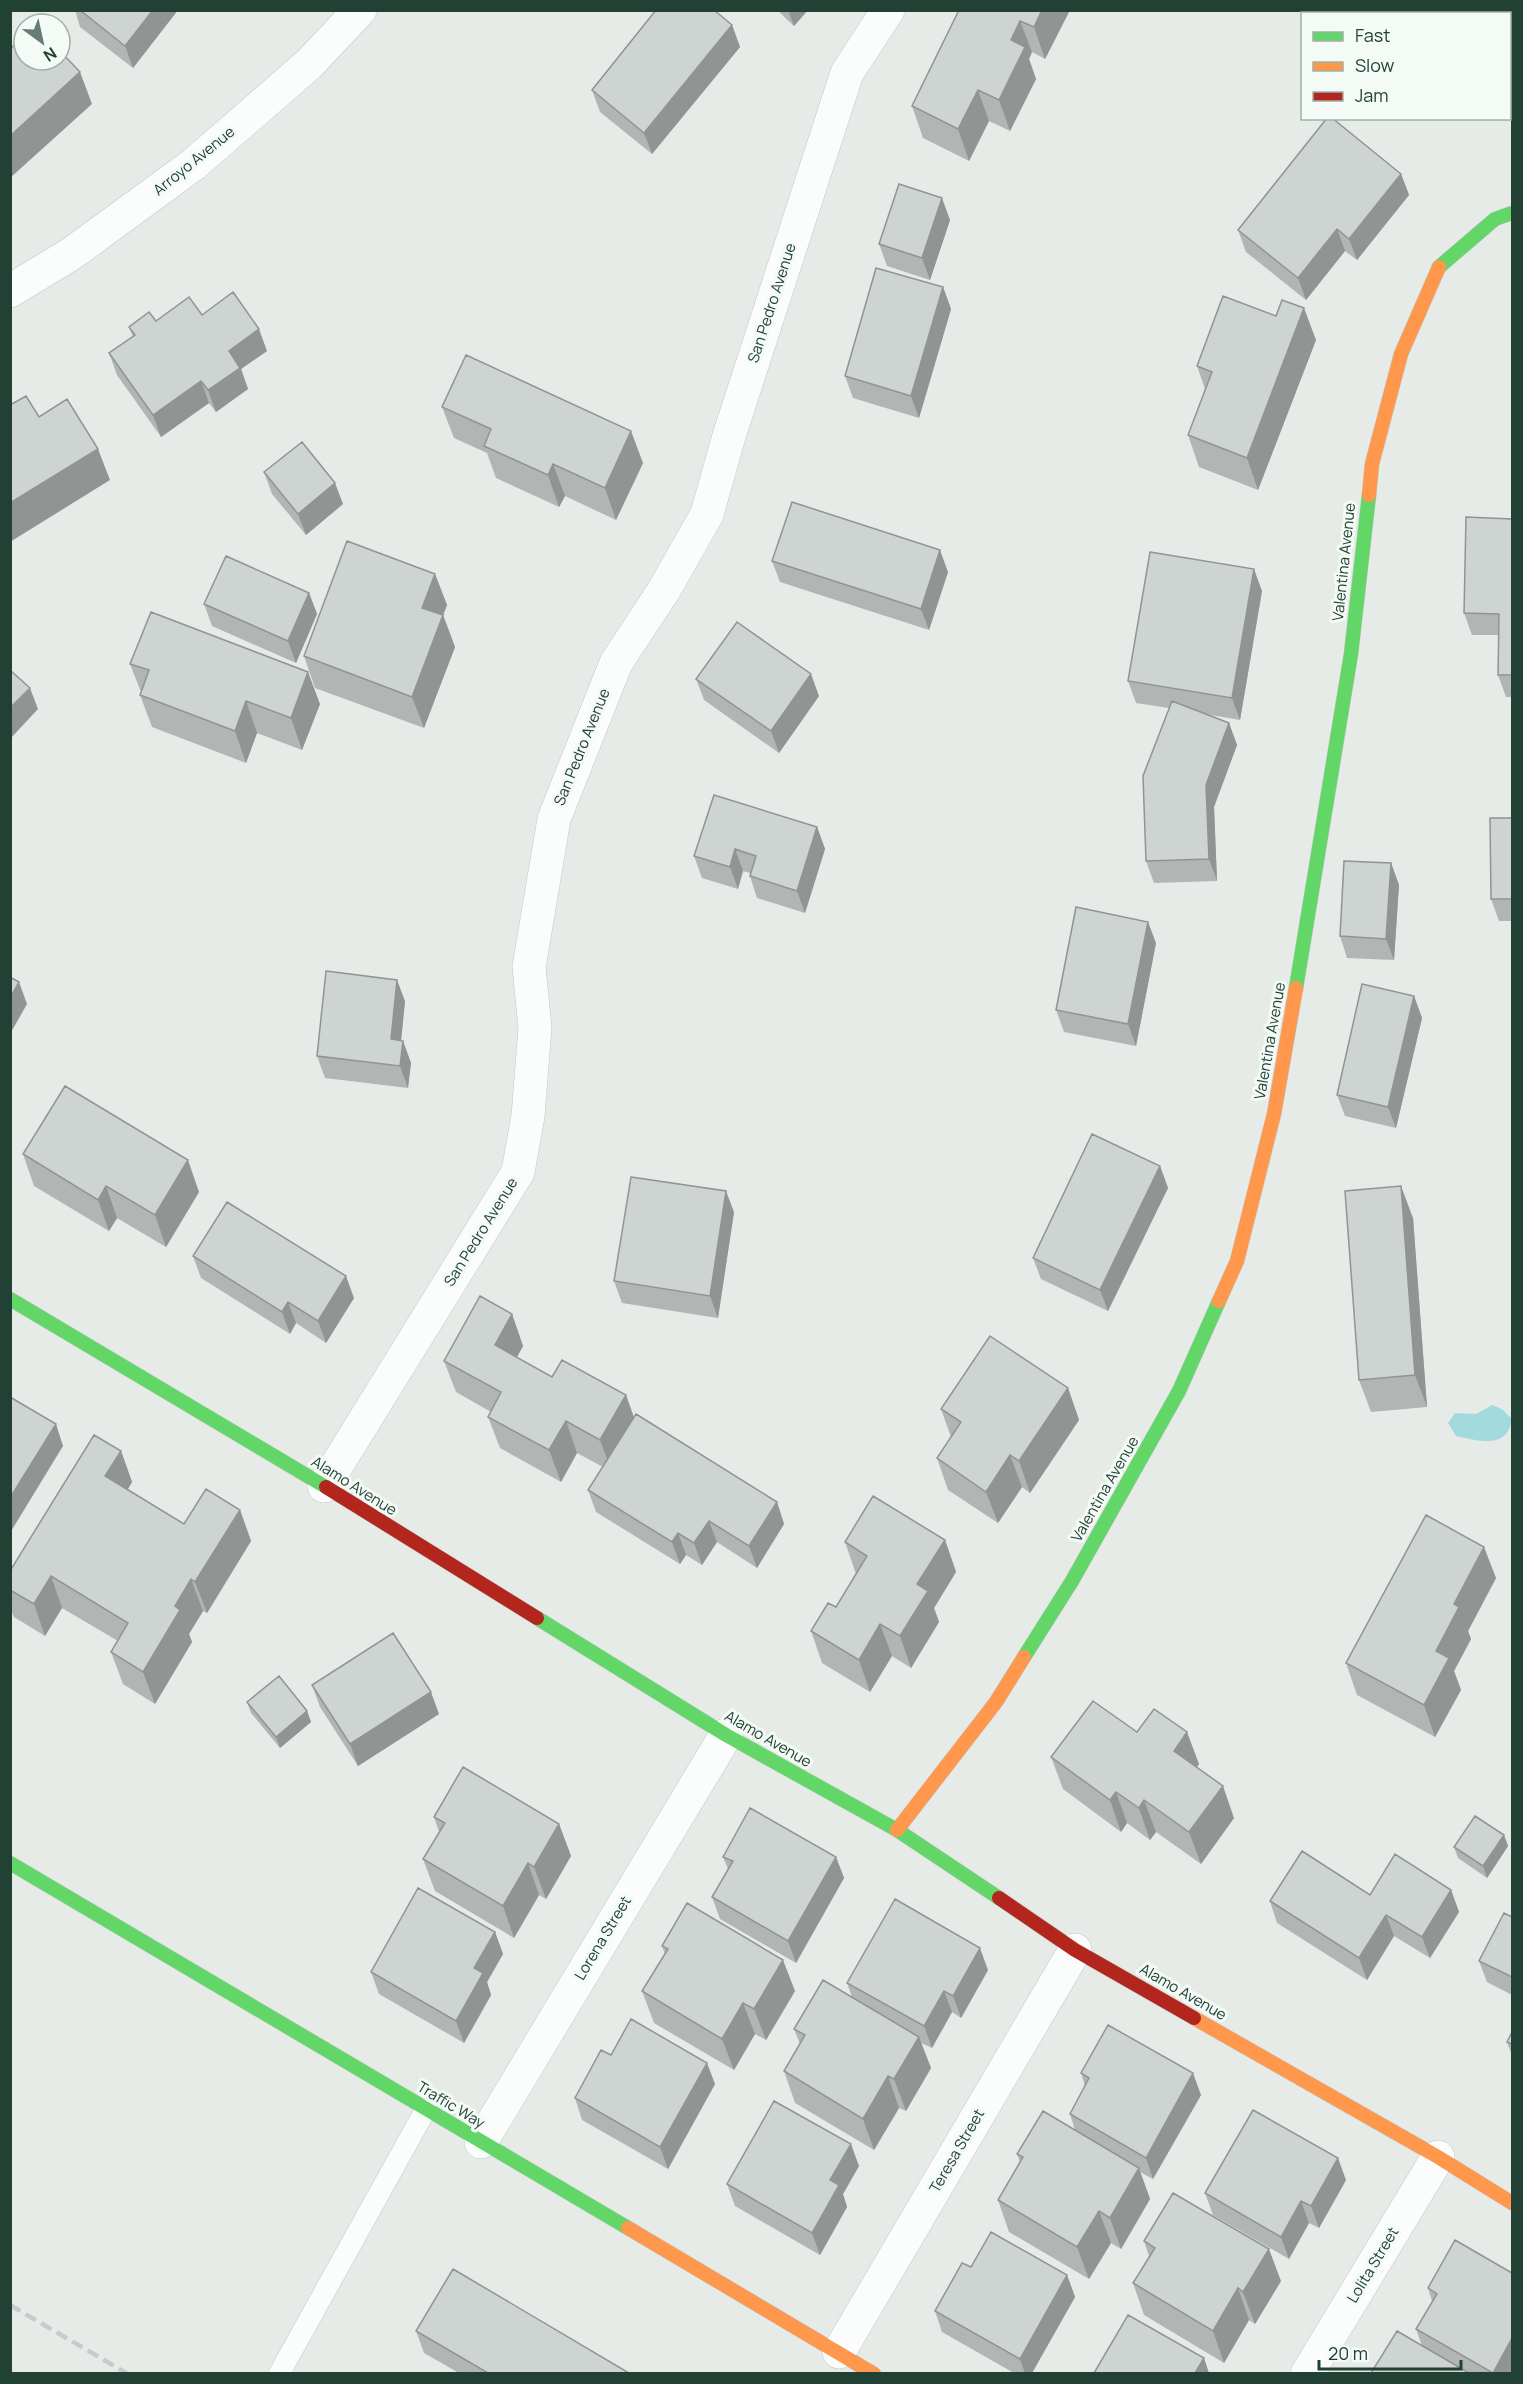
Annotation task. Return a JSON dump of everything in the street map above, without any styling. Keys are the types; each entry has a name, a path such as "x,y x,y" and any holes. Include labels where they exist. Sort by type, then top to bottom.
{"street":[{"name":"Arroyo Avenue","path":"10,291 70,254 194,164 309,64 360,10"},
{"name":"San Pedro Avenue","path":"324,1486 518,1172 528,1116 535,1028 529,967 554,819 616,663 664,590 707,514 729,436 847,73 888,10"},
{"name":"Valentina Avenue","path":"897,1830 996,1702 1072,1581 1179,1391 1237,1261 1274,1114 1297,985 1351,654 1372,464 1401,354 1437,269 1495,219 1512,213"},
{"name":"Alamo Avenue","path":"10,1299 324,1486 726,1735 897,1830 1075,1950 1438,2157 1512,2202"},
{"name":"Lorena Street","path":"481,2142 726,1735"},
{"name":"Traffic Way","path":"10,1863 874,2373"},
{"name":"Teresa Street","path":"839,2352 1075,1950"},
{"name":"Lolita Street","path":"1307,2373 1438,2157"}],"lane":[{"path":"279,2373 426,2109"}],"water":[{"path":"1492,1405 1502,1409 1512,1419 1509,1429 1498,1439 1483,1441 1456,1436 1448,1423 1455,1413 1476,1414"}],"building":[{"path":"80,10 153,10 125,46"},
{"path":"656,10 714,10 732,25 644,133 592,90"},
{"path":"959,10 1042,10 1034,27 1020,21 1011,40 1025,47 999,100 978,90 958,129 912,106"},
{"path":"1512,10 1512,65 1511,65"},
{"path":"12,47 12,72 72,72 72,64 80,72 10,136 10,49"},
{"path":"1325,120 1334,120 1401,174 1349,239 1337,229 1298,278 1238,230"},
{"path":"899,184 942,198 922,258 879,244"},
{"path":"876,268 943,287 911,396 845,376"},
{"path":"233,292 259,329 229,351 240,368 208,390 201,381 153,415 109,353 135,335 129,327 149,312 156,321 189,297 202,315"},
{"path":"1223,296 1276,316 1282,300 1304,308 1247,458 1188,435 1212,372 1197,366"},
{"path":"466,355 631,431 605,488 553,464 548,475 484,446 491,429 442,407"},
{"path":"26,396 39,417 67,399 98,449 10,503 10,405"},
{"path":"302,442 335,483 298,514 264,472"},
{"path":"792,502 940,550 921,609 772,561"},
{"path":"1466,517 1512,519 1512,675 1498,675 1499,614 1464,613"},
{"path":"347,541 435,574 422,608 443,615 412,697 304,656"},
{"path":"1150,552 1254,569 1232,698 1128,681"},
{"path":"226,556 309,593 288,641 204,604"},
{"path":"151,612 308,672 291,718 246,701 235,731 140,695 149,670 130,664"},
{"path":"737,622 811,674 771,731 696,679"},
{"path":"10,670 30,688 10,708"},
{"path":"1172,701 1229,723 1206,785 1209,859 1146,861 1143,776"},
{"path":"714,795 817,827 797,891 750,876 756,856 735,849 730,867 694,856"},
{"path":"1490,818 1512,818 1512,899 1491,899"},
{"path":"1344,861 1391,863 1386,939 1340,936"},
{"path":"1076,907 1148,922 1128,1024 1056,1010"},
{"path":"326,971 397,980 391,1039 403,1041 400,1066 317,1056"},
{"path":"10,977 19,982 10,998"},
{"path":"1362,984 1414,996 1388,1107 1337,1095"},
{"path":"65,1086 188,1160 155,1215 106,1186 98,1200 23,1154"},
{"path":"1092,1134 1160,1166 1100,1290 1033,1258"},
{"path":"631,1177 726,1191 710,1296 614,1281"},
{"path":"1401,1186 1415,1375 1359,1380 1345,1191"},
{"path":"227,1202 346,1276 318,1321 288,1302 282,1312 193,1256"},
{"path":"480,1296 512,1314 495,1345 552,1377 562,1360 626,1395 600,1440 566,1421 549,1450 488,1417 501,1392 444,1361"},
{"path":"990,1336 1068,1388 1019,1461 1010,1455 986,1492 937,1458 961,1422 941,1409"},
{"path":"10,1397 56,1424 10,1498"},
{"path":"636,1414 777,1502 749,1546 709,1521 694,1543 678,1533 672,1542 588,1490"},
{"path":"94,1435 121,1451 105,1476 184,1524 206,1489 240,1510 195,1582 191,1579 175,1606 180,1610 143,1672 111,1652 128,1623 51,1576 34,1604 10,1590 10,1571"},
{"path":"873,1496 945,1540 917,1584 928,1591 900,1636 880,1624 859,1660 811,1631 828,1603 836,1607 867,1556 845,1542"},
{"path":"1426,1515 1484,1547 1454,1604 1459,1607 1436,1651 1449,1658 1424,1705 1346,1663"},
{"path":"393,1633 431,1692 350,1744 312,1685"},
{"path":"279,1676 307,1711 276,1737 247,1702"},
{"path":"1093,1701 1137,1732 1154,1709 1187,1732 1174,1751 1223,1786 1189,1832 1144,1800 1139,1808 1116,1792 1110,1800 1051,1757"},
{"path":"463,1767 559,1824 534,1867 528,1863 503,1906 423,1859 445,1823 434,1817"},
{"path":"750,1808 836,1857 788,1941 712,1897 733,1861 723,1857"},
{"path":"1475,1816 1504,1835 1483,1866 1454,1847"},
{"path":"1302,1851 1370,1895 1395,1854 1451,1890 1422,1937 1386,1915 1359,1958 1270,1901"},
{"path":"418,1888 495,1932 474,1968 483,1973 456,2021 371,1972"},
{"path":"895,1899 980,1948 953,1996 944,1991 924,2026 847,1983"},
{"path":"687,1903 783,1960 754,2009 743,2003 722,2039 642,1991 668,1949 662,1946"},
{"path":"1504,1913 1512,1917 1512,1977 1479,1961"},
{"path":"823,1980 919,2037 894,2079 888,2076 863,2119 784,2071 805,2035 794,2029"},
{"path":"631,2019 707,2063 660,2147 575,2098 601,2050 611,2055"},
{"path":"1108,2025 1193,2073 1146,2158 1070,2114 1089,2078 1081,2073"},
{"path":"1512,2032 1512,2044 1507,2042"},
{"path":"774,2101 851,2144 830,2180 839,2185 812,2233 727,2184"},
{"path":"1253,2110 1338,2158 1311,2206 1301,2201 1281,2237 1205,2193"},
{"path":"1043,2111 1139,2168 1110,2218 1099,2211 1077,2247 998,2200 1023,2157 1017,2154"},
{"path":"1173,2193 1269,2249 1243,2292 1238,2288 1213,2331 1133,2283 1155,2248 1144,2241"},
{"path":"991,2232 1067,2275 1020,2359 935,2311 962,2263 971,2267"},
{"path":"1455,2240 1512,2273 1512,2338 1493,2373 1416,2329 1437,2294 1428,2288"},
{"path":"453,2269 629,2373 488,2373 416,2331"},
{"path":"1128,2315 1204,2358 1195,2373 1094,2373"},
{"path":"1397,2331 1469,2373 1371,2373"}],"railway":[{"path":"10,2305 128,2374"}],"traffic: fast":[{"path":"1439,267 1495,219 1512,213"},
{"path":"1296,988 1351,654 1369,495"},
{"path":"10,1299 326,1487"},
{"path":"1024,1657 1072,1581 1179,1391 1219,1301"},
{"path":"537,1618 726,1735 897,1830 999,1898"},
{"path":"10,1863 628,2228"}],"traffic: slow":[{"path":"1369,495 1372,464 1401,354 1439,267"},
{"path":"1219,1301 1237,1261 1274,1114 1296,988"},
{"path":"897,1830 996,1702 1024,1657"},
{"path":"1194,2018 1438,2157 1512,2203"},
{"path":"628,2228 874,2374"}],"traffic: jam":[{"path":"326,1487 537,1618"},
{"path":"999,1898 1075,1950 1194,2018"}]}
